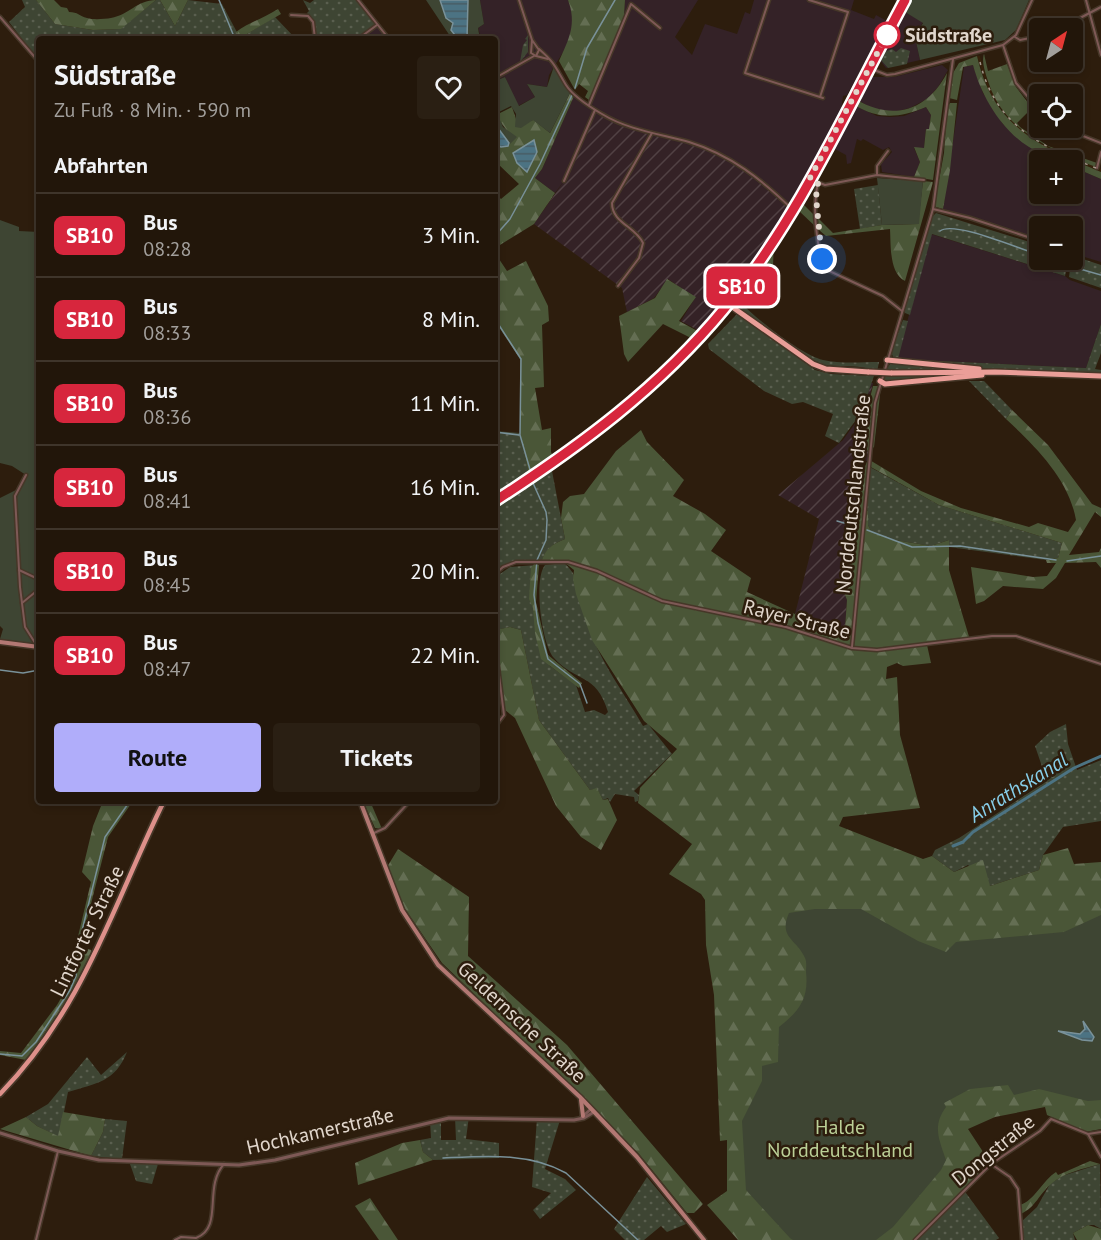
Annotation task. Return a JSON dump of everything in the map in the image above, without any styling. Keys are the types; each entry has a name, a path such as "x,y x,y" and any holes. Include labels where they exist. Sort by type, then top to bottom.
{"highway":[{"path":"728,304 813,364 826,369 891,373 995,372 1101,376"},
{"path":"887,360 995,372"},
{"path":"880,381 885,384 995,372"}],"main road":[{"path":"498,499 582,443 646,391 700,337 728,304 754,269 792,209 905,1"},
{"path":"0,642 36,647"},
{"name":"Lintforter Straße","path":"0,1094 32,1058 72,1000 98,950 163,804"},
{"name":"Geldernsche Straße","path":"361,804 402,910 438,965 593,1110 637,1157 704,1240"},
{"path":"580,1097 584,1106 583,1116"}],"street":[{"path":"358,0 387,36"},
{"path":"519,0 532,40 553,61 566,85 595,110 619,123 690,142 727,156 792,209"},
{"path":"769,0 745,73 821,98 848,12 809,0"},
{"path":"898,0 905,1"},
{"path":"869,68 887,75 1003,45 1015,37 1032,0"},
{"path":"1086,0 1101,55"},
{"path":"589,105 631,4 660,28"},
{"path":"1082,18 1101,7"},
{"path":"291,15 308,16 313,22 315,36"},
{"path":"0,17 36,59"},
{"path":"362,36 377,24"},
{"path":"1015,37 1020,40 1029,38"},
{"path":"527,59 532,40"},
{"path":"1003,45 1016,83 1029,98"},
{"path":"531,50 538,48"},
{"path":"536,56 538,48"},
{"path":"531,50 536,56 553,61"},
{"path":"498,76 536,56"},
{"name":"Norddeutschlandstraße","path":"852,648 874,403 933,209 953,59"},
{"path":"564,181 595,110"},
{"path":"618,286 639,258 643,243 637,233 616,218 612,202 652,133"},
{"path":"1083,136 1101,143"},
{"path":"877,175 877,166 888,151"},
{"path":"1097,168 1101,152"},
{"path":"810,178 818,183 829,184 877,175 924,180"},
{"path":"818,183 816,197 818,237 825,269 884,296 902,311"},
{"path":"933,209 970,218 1029,237"},
{"path":"26,475 15,496 19,570 25,627 36,644"},
{"name":"Rayer Straße","path":"498,572 508,564 575,563 662,601 776,625 852,648 877,650 992,636 1016,636 1101,664"},
{"path":"19,570 36,578"},
{"path":"22,603 36,591"},
{"path":"498,667 504,715 498,724"},
{"path":"374,833 385,828 407,804"},
{"path":"578,1119 593,1110"},
{"name":"Hochkamerstraße","path":"0,1133 58,1151 99,1160 224,1164 275,1160 449,1118 578,1119 593,1110"},
{"name":"Dongstraße","path":"915,1240 991,1164 1040,1131 1051,1119 1088,1134"},
{"path":"1101,1132 1088,1134 1101,1157"},
{"path":"36,1240 58,1151"},
{"path":"175,1240 181,1237 196,1238 209,1228 212,1216 212,1190 224,1164"},
{"path":"991,1164 1010,1177 1018,1189 1022,1240"}],"shaded area":[{"path":"480,0 568,0 573,14 572,34 549,75 547,87 527,84 535,97 518,106 505,77 498,80 498,36 480,36 478,28 484,24"},
{"path":"625,0 698,0 675,37 692,55 705,24 737,34 745,12 750,14 754,0 854,0 851,10 874,19 876,15 887,21 847,95 843,96 841,110 794,196 792,209 739,164 564,181 555,193 535,178 542,169 575,94 589,105 620,28 624,16"},
{"path":"905,12 923,22 915,37 920,60 886,68 879,59"},
{"path":"377,25 386,36 362,36"},
{"path":"977,56 980,56 989,86 1001,107 1029,137 1016,128 989,92"},
{"path":"942,65 948,70 938,87 927,99 910,108 894,112 878,111 857,100 872,77 894,77"},
{"path":"973,65 983,93 1003,124 1036,150 1029,150 1029,204 1083,204 1083,171 1101,179 1101,262 1083,257 1083,216 1029,216 1029,236 943,209 964,67"},
{"path":"854,105 877,116 890,117 904,116 926,107 931,115 929,129 926,129 924,148 914,148 920,162 914,177 882,172 881,164 892,152 889,147 883,150 863,139 861,141 857,139 851,163 847,164 846,155 831,147"},
{"path":"595,110 627,126 690,143 727,156 792,209 754,269 703,333 681,321 695,298 668,279 654,298 627,312 622,288 534,224 564,181"},
{"path":"1030,138 1054,150 1045,148"},
{"path":"1083,162 1101,169 1101,172 1083,164"},
{"path":"931,234 1029,265 1029,270 1046,270 1101,291 1101,324 1086,368 897,359"},
{"path":"871,383 873,383 857,448 869,451 869,459 864,463 861,477 857,526 852,531 845,594 847,600 845,628 840,631 795,614 819,519 778,495 843,440 862,414"}],"green space":[{"path":"22,0 36,0 55,24 93,30 120,29 156,0 160,0 175,26 188,0 222,4 239,36 36,36 36,57 9,22 25,7"},
{"path":"36,0 54,0 61,7 67,8 69,12 96,19 117,16 143,2 156,0 121,29 93,30 55,24"},
{"path":"160,0 188,0 175,26"},
{"path":"303,0 310,3 314,0 358,0 377,25 362,36 315,36 313,22 307,13 309,11"},
{"path":"426,0 480,0 484,24 478,28 479,36 450,36"},
{"path":"568,0 625,0 624,16 589,100 585,97 588,91 579,84 575,90 559,61 569,38 572,24"},
{"path":"911,0 1029,0 1016,30 1005,40 920,60 915,37 923,23 905,12"},
{"path":"278,9 281,14 243,36 239,36 236,32"},
{"path":"275,17 293,36 243,36"},
{"path":"528,35 528,52 520,62 523,45"},
{"path":"901,48 910,51 907,64 888,68 880,59 884,52 892,49 896,52"},
{"path":"984,54 988,71 1007,64 1016,87 1029,104 1029,111 1017,123 1029,135 1019,127 1006,115 996,101 983,65"},
{"path":"977,56 984,80 1007,117 1029,138 1052,150 1035,150 1021,142 1008,129 986,99 973,65 963,67 957,100 949,98 953,73 959,63"},
{"path":"554,66 570,93 550,133 533,120 521,128 515,127 516,114 511,106 498,112 498,80 505,77 519,106 535,97 527,84 547,87"},
{"path":"947,73 933,180 914,177 920,162 914,147 924,148 926,129 929,129 931,115 926,107 890,116 872,113 854,105 857,100 883,110 908,109 930,96"},
{"path":"571,91 575,94 542,169 535,178 555,193 534,224 498,246 498,196 501,199 519,184 498,164 498,145 505,147 508,132 499,120 498,114 512,107 517,122 534,120 550,133"},
{"path":"950,103 957,103 950,170 943,209 936,207 935,202 944,153 947,108"},
{"path":"498,115 503,127 517,137 508,146 509,143 498,128"},
{"path":"1034,138 1060,150 1047,146"},
{"path":"1083,158 1097,163 1096,167 1083,162"},
{"path":"1083,164 1101,172 1101,179 1083,171"},
{"path":"877,178 923,181 919,224 882,225"},
{"path":"923,181 933,182 905,281 893,265 890,229 826,236 819,230 818,218 833,233 882,225 918,224"},
{"path":"878,185 882,225 860,229 854,189"},
{"path":"801,202 816,217 817,228 797,209"},
{"path":"936,213 1029,242 1029,265 932,234 910,315 905,313 904,309 932,217"},
{"path":"0,220 19,227 19,231 36,232 36,644 20,645 0,639 3,629 0,626 0,498 16,490 26,475 12,466 0,463"},
{"path":"774,239 773,266 738,311 728,304"},
{"path":"498,258 507,271 526,261 548,306 549,321 542,325 544,387 535,388 542,430 551,428 551,452 556,462 530,479 520,433 520,359 498,326"},
{"path":"1083,259 1101,265 1101,288 1069,277 1070,270 1083,270"},
{"path":"1046,270 1066,270 1065,276"},
{"path":"667,279 696,297 679,321 703,334 697,341 663,324 628,362 624,354 619,316 655,298"},
{"path":"743,305 781,337 814,357 837,362 879,362 877,372 862,367 829,366 813,362 737,310"},
{"path":"737,314 815,370 831,374 874,376 861,413 839,443 825,436 833,414 803,402 792,404 764,391 709,349 708,344"},
{"path":"903,320 908,321 898,359 1086,368 1101,324 1101,353 1095,369 1101,370 1101,373 981,368 894,359 891,352"},
{"path":"891,363 961,369 961,370 886,369"},
{"path":"884,376 947,376 888,381 884,380"},
{"path":"969,381 984,381 1012,410 1006,419"},
{"path":"873,386 881,386 874,447 869,451 857,449"},
{"path":"1012,410 1048,445 1092,504 1101,508 1101,517 1095,512 1069,555 1099,552 1101,548 1101,568 1096,562 1065,563 1056,578 1043,589 1003,586 984,601 976,604 971,567 1033,577 1047,576 1056,563 1047,563 1046,560 1058,558 1062,543 939,505 869,466 864,511 868,511 868,525 871,531 889,539 931,546 949,540 949,570 970,640 927,645 931,663 903,666 897,663 887,667 886,679 897,677 900,735 920,808 843,817 839,826 923,859 932,856 954,872 983,860 990,886 1039,870 1043,855 1068,848 1074,864 1101,862 1101,1129 1085,1132 1047,1115 1045,1107 995,1117 968,1129 991,1164 915,1240 738,1240 707,1205 727,1191 727,1140 720,1141 714,995 706,945 705,900 701,894 669,874 692,844 638,803 640,788 677,749 644,721 592,640 576,594 574,570 564,562 541,563 550,548 565,539 561,518 563,502 570,496 584,494 616,451 641,430 647,442 684,480 673,496 705,514 726,530 711,551 751,578 747,592 808,620 841,631 845,628 847,600 845,595 852,531 857,525 861,477 868,459 921,491 961,508 1029,527 1038,523 1068,532 1076,520 1066,491 1039,452 1006,419"},
{"path":"498,431 520,433 530,478 558,460 559,466 552,471 565,539 550,548 541,563 516,562 498,572"},
{"path":"868,466 939,505 1062,543 1058,558 1046,560 949,547 949,540 931,546 889,539 871,531 868,525 868,511 864,510"},
{"path":"564,563 575,576 589,627 606,665 643,726 648,724 672,754 634,791 639,795 638,801 635,802 634,797 615,794 610,802 608,798 603,800 597,789 590,790 539,720 521,630 510,627 498,630 498,575 510,567 535,565 531,597 541,650 550,666 576,685 585,712 594,710 605,715 608,712 598,690 585,679 562,666 550,651 543,627 539,598 541,573 545,565"},
{"path":"534,564 539,565 536,602 548,655 582,683 579,688 541,659 535,633 533,608 529,599 531,568"},
{"path":"510,627 521,630 539,720 590,790 597,788 603,800 608,799 617,820 601,850 581,837 556,806 515,718 505,710 498,654 498,629"},
{"path":"1066,724 1068,744 1077,770 1101,760 1101,821 1063,827 1043,855 1039,870 990,886 968,865 954,872 932,856 935,850 959,838 1047,781 1035,746 1050,732"},
{"path":"102,804 131,804 108,837 80,947 75,949 91,882 82,872 93,826"},
{"path":"364,804 371,804 382,829 375,828"},
{"path":"398,849 469,897 468,956 567,1045 703,1204 694,1213 687,1213 639,1154 442,963 405,909 387,867"},
{"name":"Halde Norddeutschland","path":"815,909 861,909 918,941 946,952 956,942 1064,932 1101,915 1101,1100 1088,1101 1039,1089 1014,1095 1008,1085 970,1089 944,1103 946,1107 939,1120 938,1133 946,1160 941,1170 893,1227 876,1240 793,1240 790,1238 746,1190 742,1121 762,1081 762,1066 778,1062 779,1027 797,1010 806,990 806,960 787,933 786,921 789,913"},
{"path":"91,950 92,955 69,998 26,1060 0,1055 0,1051 21,1053 57,1005 74,976 74,951"},
{"path":"127,1052 117,1070 104,1080 68,1092 59,1137 37,1126 26,1117 48,1104 87,1057 101,1075"},
{"path":"63,1112 105,1119 103,1132 91,1156 0,1129 26,1117 37,1126 58,1136"},
{"path":"469,1116 466,1139 499,1143 499,1158 433,1160 423,1152 420,1140 431,1138 430,1121 441,1119 441,1140 456,1140 455,1117"},
{"path":"537,1118 560,1120 545,1169 565,1179 576,1190 540,1219 533,1210 551,1193 532,1187"},
{"path":"105,1119 127,1121 122,1159 91,1156 103,1132"},
{"path":"420,1140 423,1152 433,1160 358,1185 355,1163 402,1143"},
{"path":"1090,1161 1100,1164 1074,1171 1056,1180 1030,1208 1021,1214 1020,1205 1030,1199 1056,1172 1058,1175"},
{"path":"130,1164 158,1164 152,1184 136,1181"},
{"path":"1100,1164 1101,1229 1088,1225 1073,1233 1075,1240 1023,1240 1021,1222 1037,1207 1050,1184 1062,1176"},
{"path":"647,1177 686,1224 667,1232 661,1226 644,1240 625,1240 614,1229"},
{"path":"963,1189 999,1238 996,1240 915,1240"},
{"path":"370,1198 398,1240 379,1240 355,1206"},
{"path":"1088,1225 1101,1229 1101,1240 1077,1240 1073,1233"}],"water":[{"path":"440,0 468,0 467,36 456,36 451,30 453,23 446,18"},
{"path":"498,128 509,143 508,146 498,146"},
{"path":"534,140 537,152 527,172 517,163 513,153"},
{"path":"1083,1021 1094,1037 1092,1041 1082,1040 1058,1031 1080,1034 1085,1029"}],"waterway":[{"path":"219,0 234,36"},
{"path":"575,88 587,48 615,0"},
{"path":"498,233 510,219 540,164 572,95"},
{"path":"940,231 959,229 973,232 1029,251"},
{"path":"1083,270 1101,275"},
{"path":"498,324 521,359 520,435 531,473"},
{"path":"498,432 519,435"},
{"name":"Anrathskanal","path":"533,483 546,512 547,520 546,540 537,560 534,595 538,623 548,659 580,684 587,703"},
{"path":"837,521 858,527"},
{"path":"867,530 912,547 960,546 1056,560"},
{"path":"1067,561 1101,556"},
{"path":"0,670 23,673 36,671"},
{"name":"Anrathskanal","path":"953,846 963,842 973,832 1074,768 1101,756"},
{"path":"78,947 105,837 128,804"},
{"path":"0,1054 22,1056 36,1042 70,990 76,976 78,950"},
{"path":"443,1158 522,1158 552,1166 566,1173 638,1240"}],"railway":[{"path":"980,62 987,85 1010,119 1041,143 1101,170"}],"bus line":[{"name":"SB10","path":"498,499 605,426 646,391 700,337 723,310 754,269 796,202 905,0"}],"place":[{"name":"Südstraße","path":"887,35"}],"route":[{"path":"822,259 818,237 816,197 818,183 810,178 887,35"}]}
